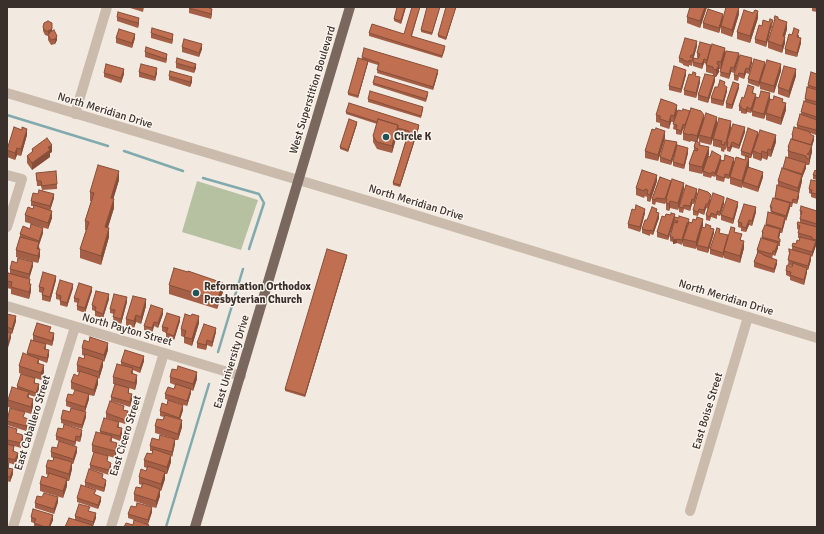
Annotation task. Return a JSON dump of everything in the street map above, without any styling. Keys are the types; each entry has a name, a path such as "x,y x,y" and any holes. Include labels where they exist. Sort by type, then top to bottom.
{"main road":[{"name":"West Superstition Boulevard","path":"298,181 350,7"},
{"name":"East University Drive","path":"195,527 298,181"}],"street":[{"path":"75,114 107,7"},
{"name":"North Meridian Drive","path":"7,93 817,338"},
{"path":"7,175 22,179 7,227"},
{"name":"North Payton Street","path":"7,306 241,376"},
{"name":"East Boise Street","path":"690,511 748,318"},
{"name":"East Caballero Street","path":"13,527 75,327"},
{"name":"East Cicero Street","path":"111,527 164,353"}],"green space":[{"path":"197,181 258,200 241,250 182,232"}],"building":[{"path":"207,7 212,9 211,14 189,8"},
{"path":"397,7 405,7 401,21 394,19"},
{"path":"412,7 420,7 411,36 445,46 442,56 369,33 372,24 404,34"},
{"path":"427,7 440,7 432,33 421,30"},
{"path":"446,7 456,7 446,38 438,35"},
{"path":"690,7 705,7 700,21 687,17"},
{"path":"726,7 739,7 732,30 721,26"},
{"path":"708,9 723,14 719,28 703,23"},
{"path":"744,10 753,13 755,10 758,11 750,36 737,32"},
{"path":"118,12 139,18 138,23 117,17"},
{"path":"775,16 778,17 778,19 787,22 782,46 768,41"},
{"path":"770,19 773,20 766,42 755,39 759,25 762,26 763,20 769,22"},
{"path":"48,21 52,23 52,29 45,31 43,27 44,23"},
{"path":"152,28 173,34 172,40 151,33"},
{"path":"794,28 799,30 797,37 801,38 797,53 785,49 789,34 792,35"},
{"path":"119,29 135,34 132,43 116,38"},
{"path":"54,30 57,36 55,39 51,40 48,35"},
{"path":"685,38 697,41 693,55 690,57 693,58 692,61 689,60 689,62 679,58"},
{"path":"184,39 202,44 199,53 182,47"},
{"path":"700,42 711,45 707,60 704,59 702,64 693,62 694,58 698,59 700,54 697,53"},
{"path":"712,44 725,48 721,62 718,61 717,64 719,65 716,70 713,69 713,67 706,65"},
{"path":"146,47 167,54 166,59 145,52"},
{"path":"364,48 438,70 433,87 377,70 379,63 362,57"},
{"path":"726,51 739,53 734,68 731,67 729,74 720,72"},
{"path":"740,55 752,58 749,69 746,68 744,74 739,73 738,76 734,75"},
{"path":"177,58 196,64 194,68 176,63"},
{"path":"358,58 368,61 358,96 348,93"},
{"path":"754,59 765,62 759,82 748,79"},
{"path":"767,60 781,64 774,86 760,82"},
{"path":"106,64 124,69 121,78 104,73"},
{"path":"141,64 157,68 155,77 139,72"},
{"path":"674,66 686,70 681,89 669,86"},
{"path":"784,66 796,69 789,91 778,87"},
{"path":"170,71 192,77 190,82 169,76"},
{"path":"693,72 696,73 695,76 700,77 696,93 684,90 689,74 692,75"},
{"path":"811,72 817,74 817,88 808,85"},
{"path":"705,74 715,76 708,98 698,95"},
{"path":"375,76 428,92 426,99 373,83"},
{"path":"720,80 725,82 724,85 727,87 723,101 711,98 715,87 718,87"},
{"path":"733,82 739,84 732,105 726,103"},
{"path":"748,85 754,87 752,93 756,94 751,109 747,107 746,110 739,106 742,97 744,98"},
{"path":"807,87 817,90 817,102 805,99"},
{"path":"370,91 423,107 421,116 368,99"},
{"path":"761,91 770,93 764,114 752,111 756,97 759,98"},
{"path":"774,96 783,99 782,102 786,103 781,118 766,113 770,99 773,100"},
{"path":"661,99 677,105 674,116 671,115 669,122 660,119 660,116 656,115"},
{"path":"804,101 817,105 817,117 801,112"},
{"path":"349,103 419,125 400,185 393,183 409,131 398,128 398,125 378,119 377,122 346,112"},
{"path":"691,108 701,111 704,115 697,136 683,133"},
{"path":"683,109 690,111 681,131 676,129 677,125 673,124 678,110 682,111"},
{"path":"706,113 717,117 711,138 699,135"},
{"path":"800,114 817,120 816,130 797,125"},
{"path":"719,118 731,121 726,143 725,142 724,145 721,144 722,141 713,139"},
{"path":"349,119 357,122 348,150 340,147"},
{"name":"Circle K","path":"378,119 398,125 392,146 377,142 373,136"},
{"path":"733,124 745,127 739,145 732,142 730,148 727,147 727,141"},
{"path":"14,127 22,130 22,127 27,129 21,149 17,148 15,153 7,150"},
{"path":"794,127 810,132 810,134 814,136 811,145 792,139"},
{"path":"656,128 665,131 658,155 645,151 652,129 655,130"},
{"path":"748,128 758,132 751,154 741,151"},
{"path":"760,130 776,135 771,150 768,149 767,153 762,151 761,154 753,151"},
{"path":"47,138 52,145 48,147 50,150 32,163 27,156 33,151 32,149"},
{"path":"791,139 812,145 809,153 807,154 810,155 809,159 806,158 806,156 788,151"},
{"path":"665,140 677,142 671,161 660,157"},
{"path":"696,141 700,143 699,145 709,147 702,167 689,164 694,150 697,151 698,149 694,147"},
{"path":"677,145 688,148 684,165 673,162"},
{"path":"712,151 721,156 715,173 712,172 711,174 703,171 708,156 710,157"},
{"path":"725,155 734,158 729,175 725,174 724,178 716,175 721,160 724,161"},
{"path":"746,156 749,157 742,181 730,177 736,157 745,160"},
{"path":"786,157 806,163 802,174 783,168"},
{"path":"98,165 119,171 111,198 114,199 105,227 109,228 101,256 80,249 89,222 85,221 94,193 90,192"},
{"path":"748,167 763,172 758,187 743,182"},
{"path":"782,168 802,175 798,188 778,181"},
{"path":"817,169 817,176 813,175 815,170 816,171"},
{"path":"642,170 657,175 650,195 647,194 648,190 645,189 644,191 636,188"},
{"path":"56,171 57,184 42,186 41,181 37,181 36,173"},
{"path":"660,177 671,181 665,199 656,198 655,200 652,199"},
{"path":"672,179 684,183 678,203 670,201 669,204 666,203 666,199"},
{"path":"811,180 817,181 817,194 811,193 812,190 809,189"},
{"path":"686,185 697,189 694,200 692,199 690,206 684,205 683,208 679,207"},
{"path":"777,185 799,192 797,200 793,199 792,203 775,198"},
{"path":"699,189 708,192 711,195 704,210 699,209 698,212 693,210"},
{"path":"39,190 54,194 50,206 31,201 33,193 38,194"},
{"path":"713,193 724,197 724,199 720,212 717,211 717,215 711,213 710,217 706,215"},
{"path":"727,198 738,202 733,219 721,215"},
{"path":"773,198 790,203 786,216 771,211 772,207 770,207"},
{"path":"744,204 756,207 752,221 749,220 746,228 741,226 742,223 738,222"},
{"path":"34,205 52,211 48,223 25,215 28,207 33,209"},
{"path":"636,205 645,209 640,227 628,224 632,209 635,210"},
{"path":"801,206 817,211 817,224 800,219 802,211 800,211"},
{"path":"652,207 657,209 656,212 659,213 653,231 642,229 645,220 647,220"},
{"path":"768,212 785,217 782,229 766,224"},
{"path":"671,213 675,214 668,236 657,232 662,216 665,217 666,214 671,215"},
{"path":"679,216 689,219 688,223 682,240 673,240 673,237 670,237 674,222 677,223 678,221 674,220 675,217 679,218"},
{"path":"697,217 703,219 696,242 683,239 689,222 692,223 693,219 696,220"},
{"path":"798,222 817,227 817,240 798,233 800,226 797,224"},
{"path":"31,224 43,228 39,241 20,234 23,226 30,229"},
{"path":"706,224 711,226 710,228 714,229 708,248 697,245 702,227 705,228"},
{"path":"765,225 780,229 778,238 780,239 780,242 762,237 762,232"},
{"path":"731,227 735,228 734,232 742,234 740,240 744,241 740,256 724,251"},
{"path":"717,228 720,229 719,233 728,235 723,253 710,249"},
{"path":"20,237 39,242 37,249 40,249 38,256 16,250"},
{"path":"800,237 816,241 812,252 792,246 793,243 796,244 797,240 799,241"},
{"path":"761,238 778,243 772,254 757,250"},
{"path":"327,249 347,255 305,395 285,389"},
{"path":"789,249 811,255 808,266 788,260 790,252"},
{"path":"758,252 777,260 774,269 754,262"},
{"path":"18,258 33,262 29,274 10,269 12,261 17,263"},
{"path":"793,263 807,268 804,280 790,275 791,272 786,271 787,265 792,267"},
{"path":"174,268 188,271 223,283 217,300 169,285"},
{"path":"43,272 56,276 50,297 42,295 44,288 39,287"},
{"path":"8,273 30,279 29,284 31,284 29,292 11,287 12,282 7,281"},
{"path":"60,280 73,284 67,303 60,301 61,296 56,294"},
{"path":"79,283 92,287 85,308 77,306 79,299 74,298"},
{"path":"96,291 109,294 103,314 95,311 96,307 92,305"},
{"path":"114,294 127,297 121,319 113,317 115,310 110,309"},
{"path":"133,296 146,299 141,317 136,315 134,321 126,319"},
{"path":"151,305 163,309 158,323 154,322 152,328 144,326"},
{"path":"167,313 180,317 174,336 166,333 168,328 162,327"},
{"path":"7,314 16,316 12,329 7,327"},
{"path":"185,314 199,316 192,339 184,337 186,331 181,329"},
{"path":"37,323 51,327 49,332 54,333 52,341 33,335"},
{"path":"204,324 216,328 212,342 207,340 206,345 197,343"},
{"path":"7,332 11,333 7,346"},
{"path":"90,337 108,343 104,355 82,348 84,340 89,342"},
{"path":"31,340 46,344 44,349 49,350 47,358 27,353"},
{"path":"125,350 144,356 140,368 121,362"},
{"path":"23,353 39,359 37,363 44,365 41,373 19,366"},
{"path":"85,354 103,360 99,372 77,365 79,357 84,359"},
{"path":"117,364 133,368 131,373 137,375 135,383 113,377"},
{"path":"178,366 197,372 193,384 170,377 172,369 177,370"},
{"path":"80,371 98,377 94,390 71,382 74,374 78,376"},
{"path":"21,374 35,378 34,383 39,384 36,393 17,386"},
{"path":"115,384 129,388 128,393 132,394 130,402 111,397"},
{"path":"176,384 191,389 187,401 165,394 168,387 174,389"},
{"path":"12,387 29,392 27,397 33,399 31,407 8,400"},
{"path":"75,390 89,394 85,407 66,401 68,394 73,395"},
{"path":"168,400 183,405 179,418 160,411 162,403 167,405"},
{"path":"110,401 124,406 123,410 128,411 125,420 106,413"},
{"path":"10,408 25,412 23,417 28,419 26,426 7,421"},
{"path":"71,408 86,412 82,425 61,419 63,410 70,412"},
{"path":"165,415 182,420 178,434 155,426 157,419 163,420"},
{"path":"104,418 119,422 117,427 122,428 120,436 100,431"},
{"path":"64,424 82,430 80,437 76,436 75,442 56,436 58,428 63,429"},
{"path":"7,426 17,429 16,433 23,435 21,443 7,440"},
{"path":"96,432 112,436 110,441 117,443 115,451 92,445"},
{"path":"160,435 175,439 172,452 150,446 152,438 159,440"},
{"path":"59,441 77,447 73,459 51,452 52,447 57,448"},
{"path":"7,444 14,446 13,451 18,453 15,460 7,458"},
{"path":"153,449 171,455 167,467 144,460 147,453 152,454"},
{"path":"94,452 108,456 107,461 111,463 109,470 90,465"},
{"path":"54,457 72,462 69,474 46,467 48,460 53,461"},
{"path":"7,462 9,463 8,468 13,469 10,477 7,476"},
{"path":"148,466 165,472 161,484 139,477 141,469 146,471"},
{"path":"89,469 103,474 102,478 106,480 104,488 85,482"},
{"path":"49,473 67,479 63,491 40,484 42,476 47,478"},
{"path":"143,483 160,489 156,501 134,494 136,487 141,488"},
{"path":"81,485 96,490 94,494 101,497 98,505 77,498"},
{"path":"44,493 58,497 54,509 35,503 37,496 42,497"},
{"path":"137,503 152,507 148,520 128,514 131,506 136,507"},
{"path":"79,504 90,507 88,511 96,513 93,522 75,516"},
{"path":"33,509 53,515 49,527 34,523 36,519 31,517"},
{"path":"69,518 92,525 91,527 65,527"},
{"path":"134,520 149,525 148,527 124,527 126,523 133,525"}],"waterway":[{"path":"7,115 108,146"},
{"path":"124,151 183,171"},
{"path":"203,178 259,194 264,203 249,249"},
{"path":"218,352 243,269"},
{"path":"166,527 209,384"}],"place":[{"name":"Circle K","path":"386,137"},
{"name":"Reformation Orthodox Presbyterian Church","path":"196,293"}]}
